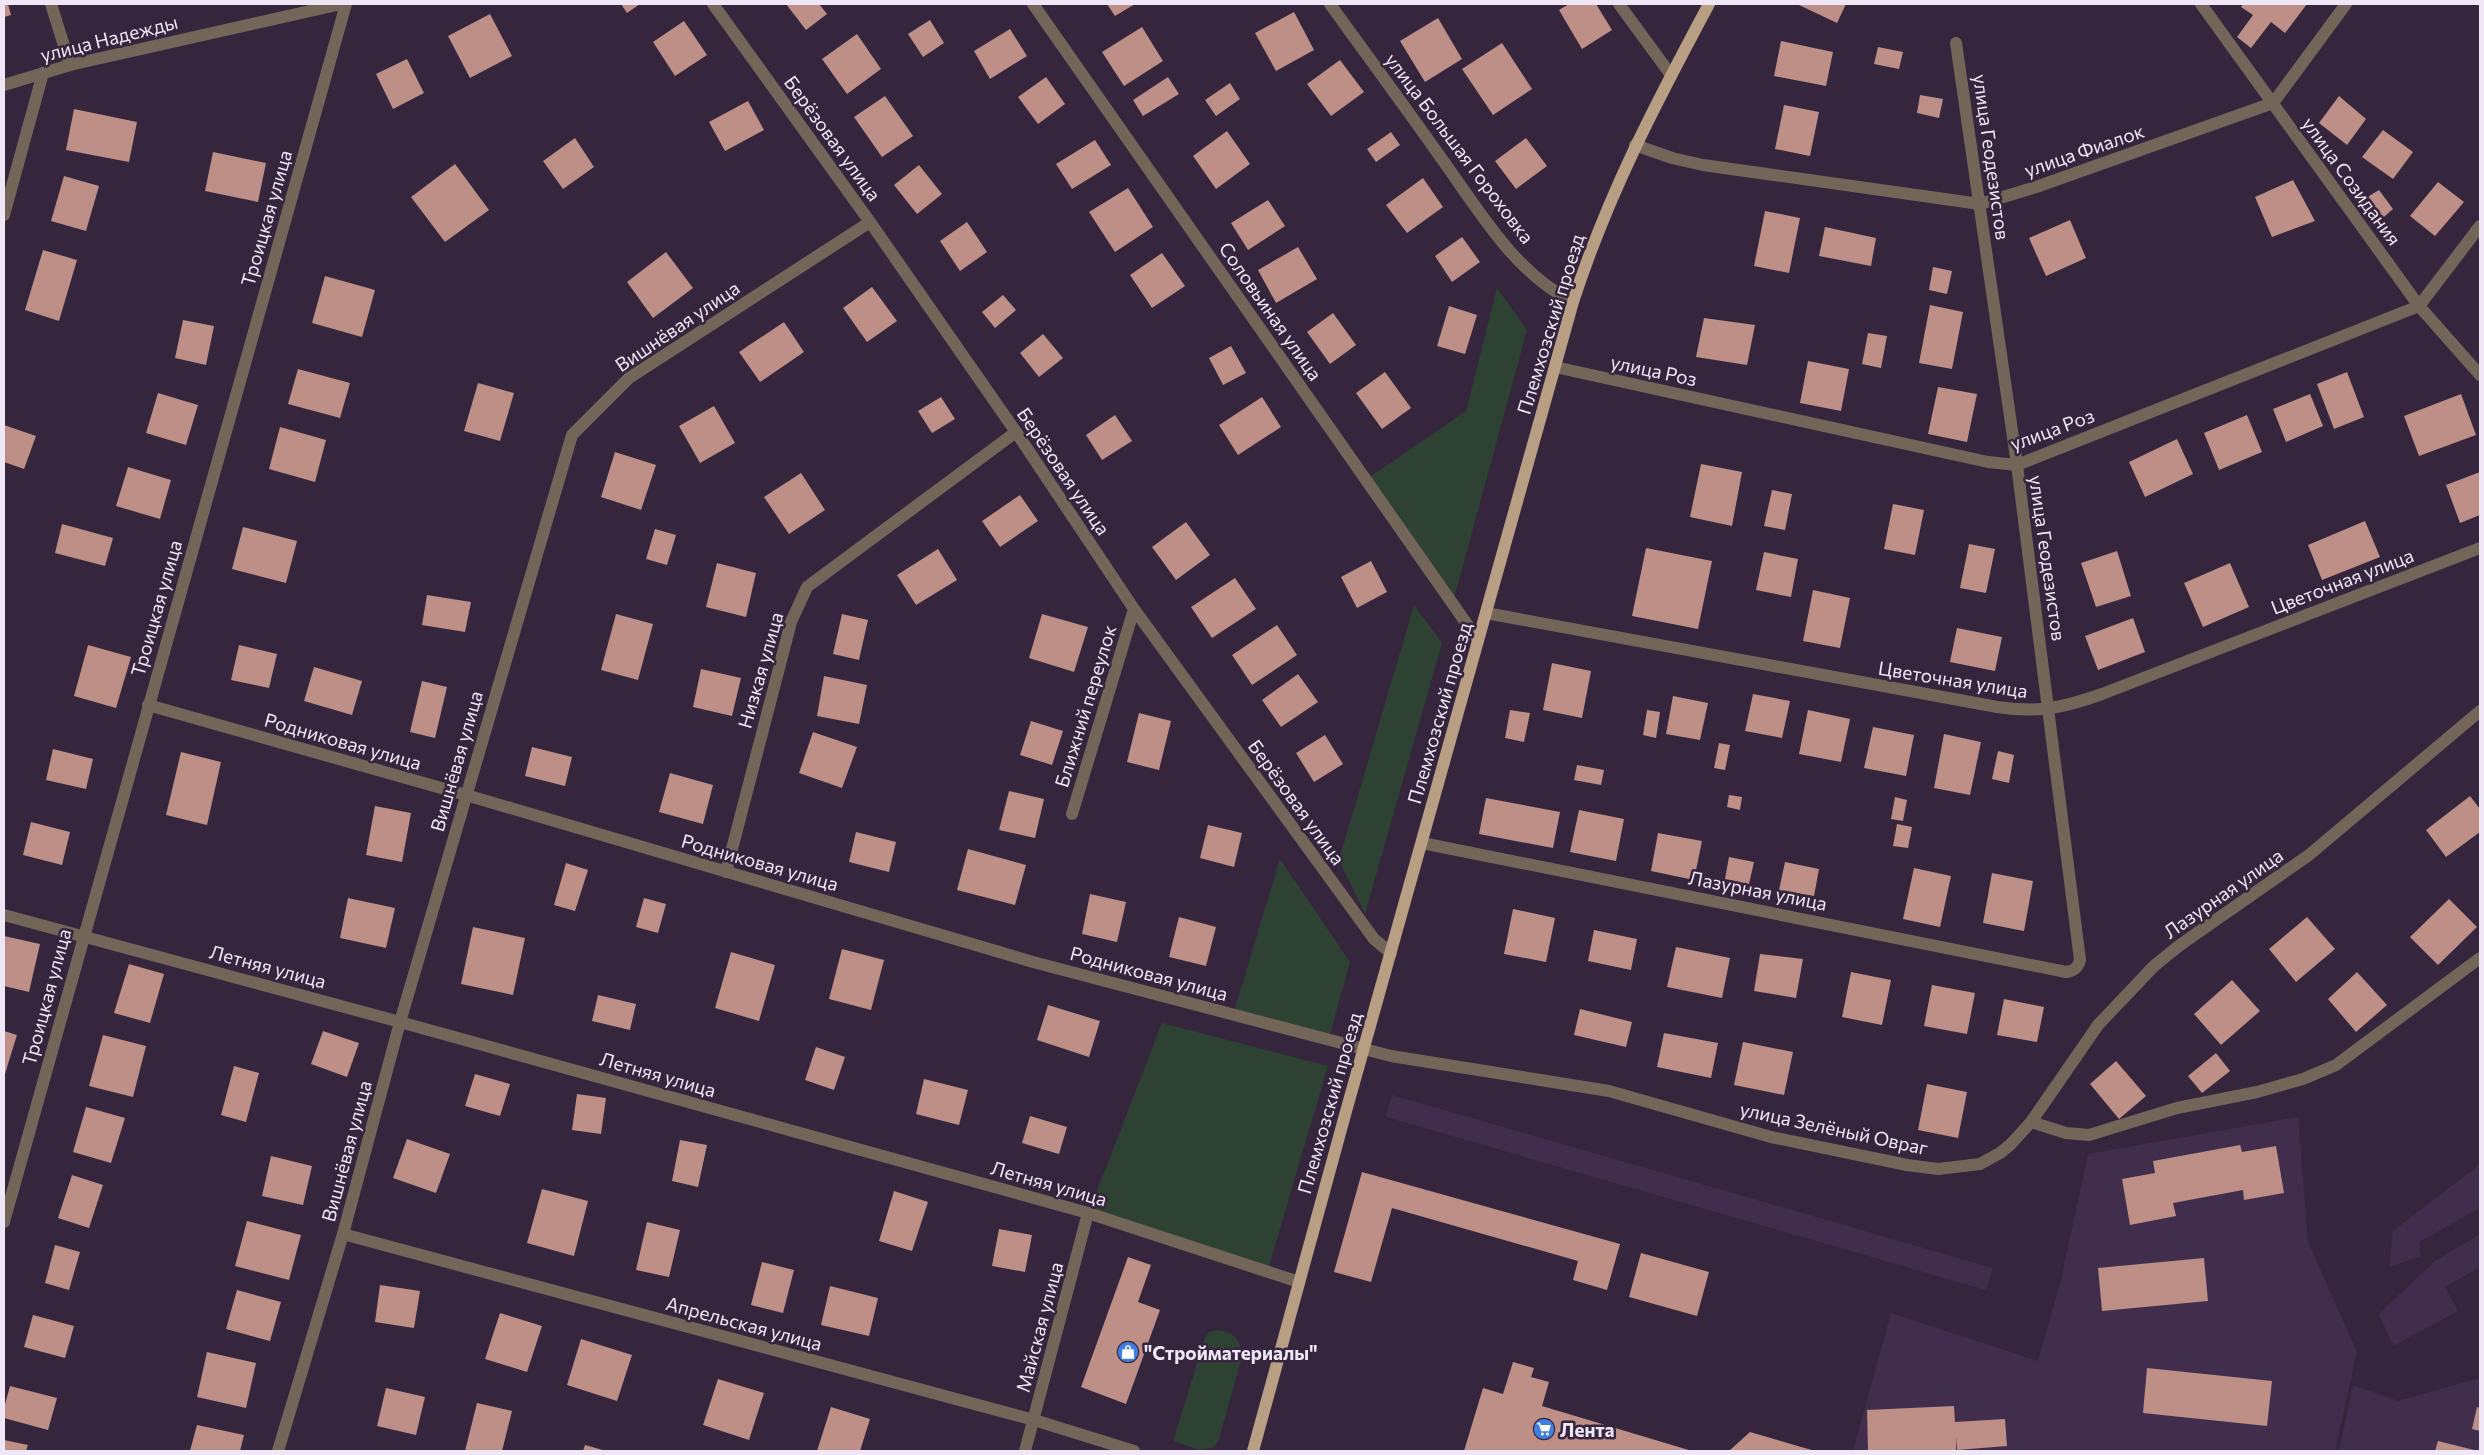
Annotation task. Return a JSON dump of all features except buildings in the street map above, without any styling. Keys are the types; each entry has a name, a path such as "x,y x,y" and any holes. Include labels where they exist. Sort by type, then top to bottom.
{"main road":[{"name":"Племхозский проезд","path":"1253,1451 1573,302 1596,234 1635,145 1708,4"}],"street":[{"path":"51,4 70,65"},
{"name":"улица Надежды","path":"4,84 70,65 341,4"},
{"name":"Троицкая улица","path":"4,1222 83,934 346,4"},
{"name":"Берёзовая улица","path":"713,4 870,222 1016,432 1134,609 1374,939 1391,953"},
{"name":"Соловьиная улица","path":"1033,4 1478,640"},
{"name":"улица Большая Гороховка","path":"1330,4 1498,236 1537,277 1555,292 1573,302"},
{"path":"1619,4 1671,75"},
{"name":"улица Созидания","path":"2201,4 2419,306 2480,375"},
{"path":"2273,102 2346,4"},
{"name":"улица Геодезистов","path":"1956,43 2017,465 2080,960"},
{"path":"4,215 44,73"},
{"name":"улица Фиалок","path":"1635,145 1672,158 1703,165 1980,204 2036,187 2273,102"},
{"name":"Вишнёвая улица","path":"278,1451 343,1234 400,1022 572,434 629,378 870,222"},
{"path":"2419,306 2480,226"},
{"name":"улица Роз","path":"1555,367 1988,462 2017,465 2419,306"},
{"name":"Низкая улица","path":"726,872 791,622 807,587 1016,432"},
{"name":"Цветочная улица","path":"1486,613 1988,705 2024,710 2049,710 2102,694 2480,548"},
{"name":"Ближний переулок","path":"1072,814 1134,609"},
{"name":"Родниковая улица","path":"148,705 466,795 1034,962 1364,1049"},
{"name":"Лазурная улица","path":"2032,1122 2084,1043 2125,995 2154,966 2180,944 2310,855 2480,710"},
{"name":"Лазурная улица","path":"1422,843 2066,972 2076,968 2080,960"},
{"name":"Летняя улица","path":"4,915 83,934 1088,1213 1299,1282"},
{"path":"2032,1122 2066,1133 2089,1135 2177,1108 2256,1092 2303,1079 2336,1065 2480,958"},
{"name":"улица Зелёный Овраг","path":"1364,1049 1407,1059 1551,1080 1609,1091 1764,1135 1824,1149 1923,1167 1952,1169 1980,1164 2000,1154 2032,1122"},
{"name":"Майская улица","path":"1025,1451 1088,1213"},
{"name":"Апрельская улица","path":"343,1234 1034,1420 1134,1451"}],"shaded area":[{"path":"1392,1095 1993,1268 1986,1290 1386,1117"},
{"path":"2298,1117 2308,1242 2357,1352 2335,1451 1853,1451 1891,1313 2038,1361 2060,1284 2088,1154"},
{"path":"2480,1164 2480,1208 2419,1242 2421,1256 2389,1267 2393,1231"},
{"path":"2480,1234 2480,1267 2445,1287 2458,1311 2393,1346 2379,1314 2435,1261"},
{"path":"2480,1378 2480,1451 2339,1451 2353,1385 2398,1401"}],"green space":[{"path":"1497,288 1527,330 1453,602 1367,479 1466,411"},
{"path":"1414,605 1442,643 1365,914 1339,860"},
{"path":"1280,859 1350,962 1328,1041 1233,1015"},
{"path":"1162,1023 1328,1066 1269,1266 1090,1209"},
{"path":"1217,1330 1229,1333 1236,1339 1241,1348 1241,1360 1218,1442 1212,1448 1199,1450 1173,1441 1205,1338 1209,1332"}],"place":[{"name":"\"Стройматериалы\"","path":"1128,1352"},
{"name":"Лента","path":"1544,1429"}]}
